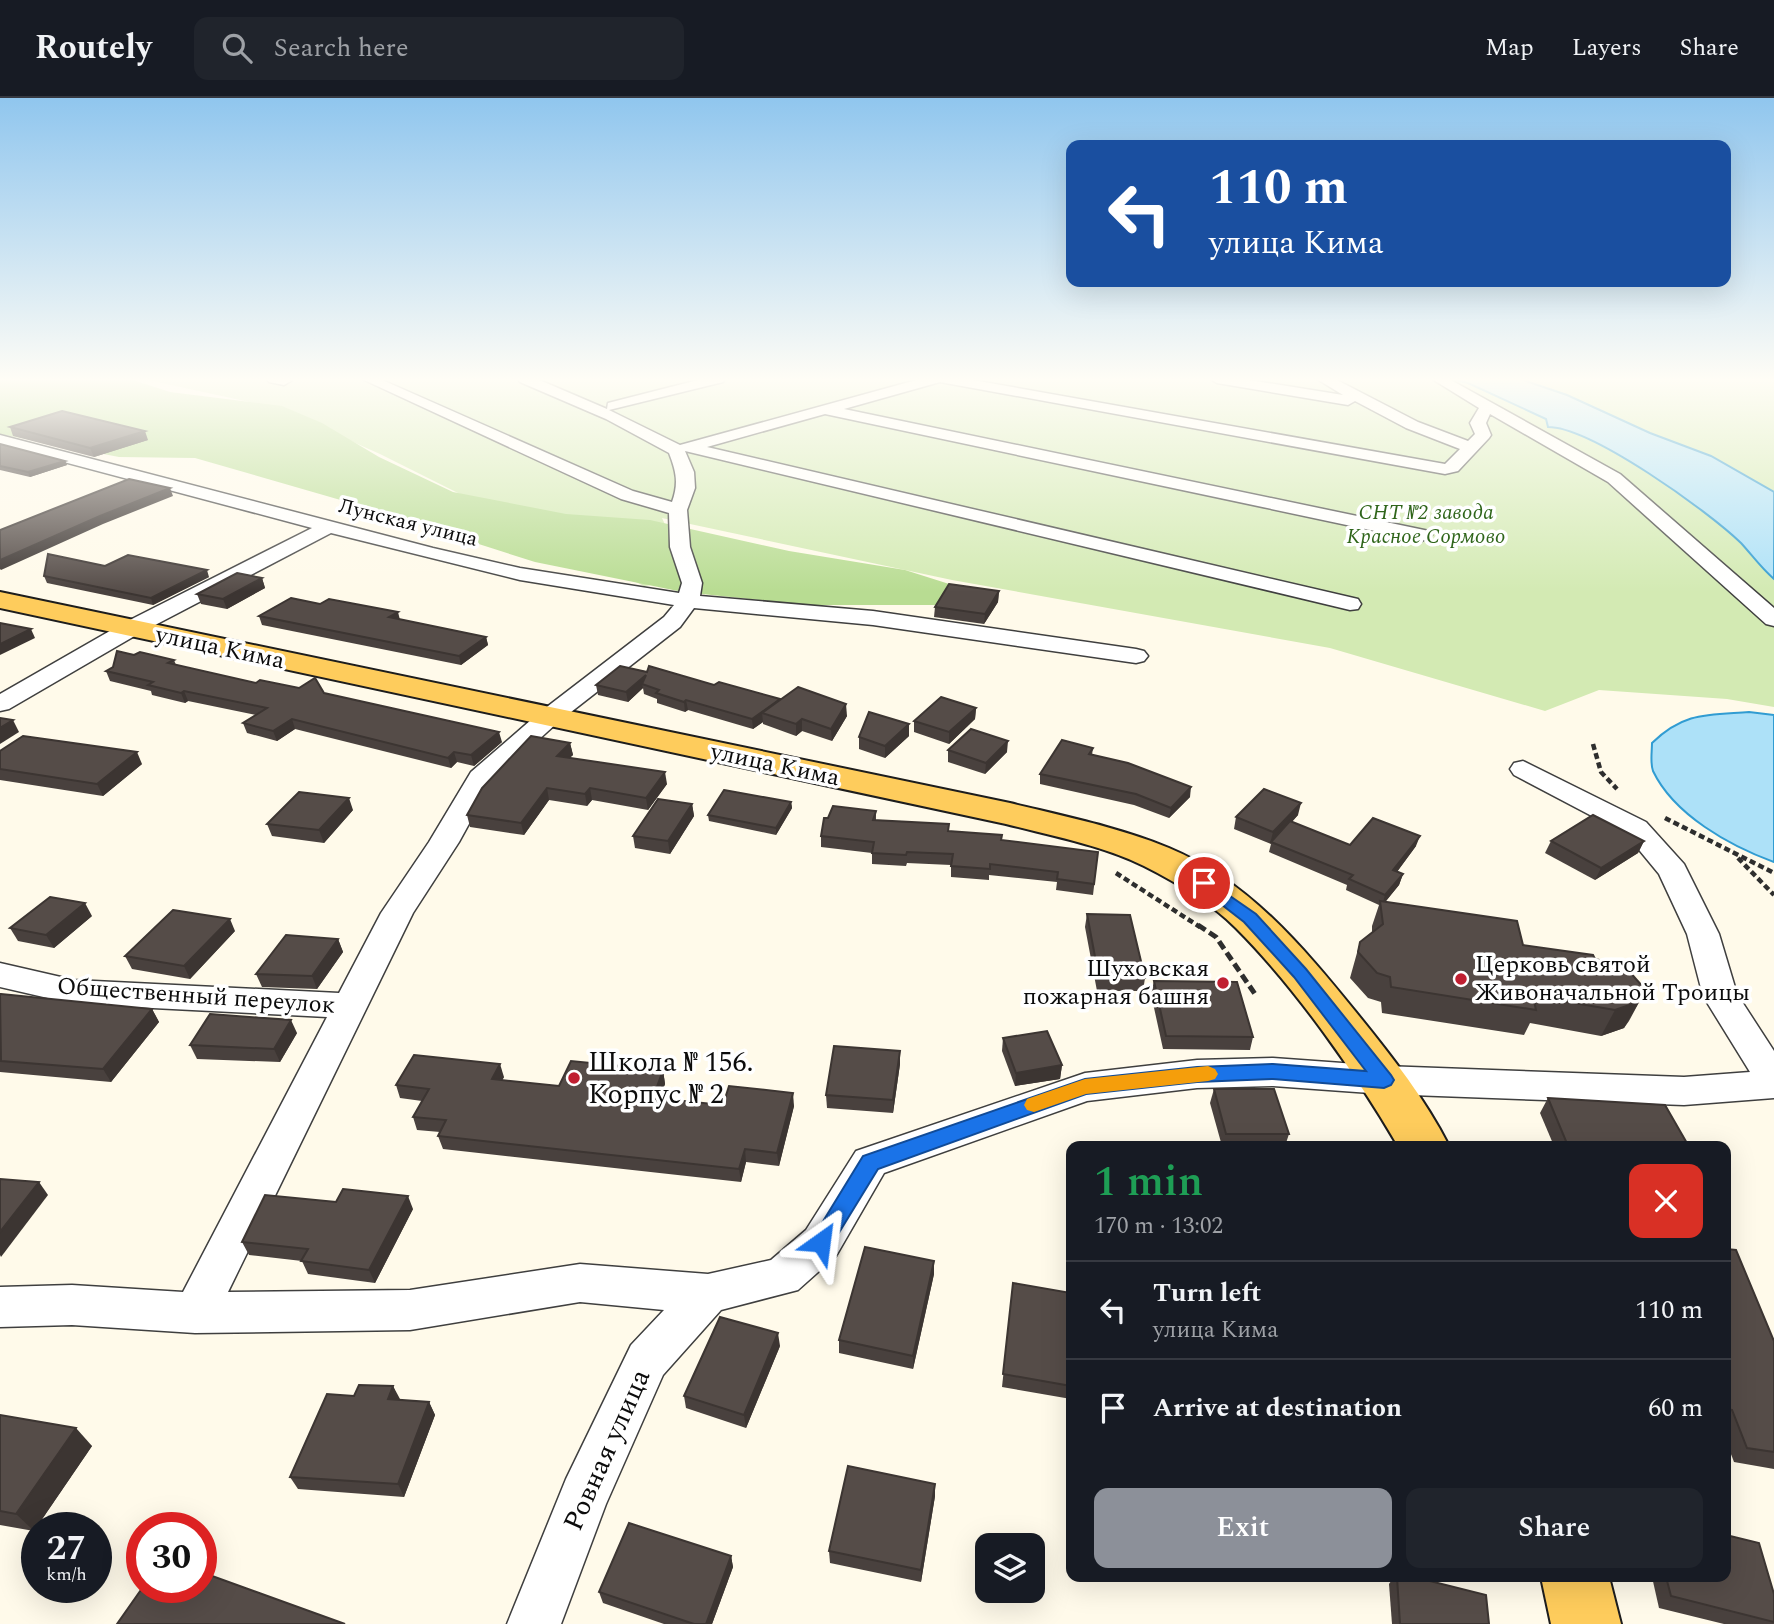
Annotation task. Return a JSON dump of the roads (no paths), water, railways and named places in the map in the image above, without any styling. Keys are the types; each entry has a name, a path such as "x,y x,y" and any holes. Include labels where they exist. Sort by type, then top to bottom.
{"main road":[{"name":"улица Кима","path":"0,600 1010,814 1099,837 1156,857 1204,883 1250,918 1300,973 1384,1080 1420,1141"},
{"path":"1576,1582 1586,1624"}],"street":[{"name":"Лунская улица","path":"39,450 328,527 520,574 688,601 873,618 1136,656"},
{"path":"527,450 627,495 678,510"},
{"path":"195,1313 397,913 444,842 481,778 548,718 672,622 688,601 692,583 680,547 678,510 686,488 686,450"},
{"path":"704,450 713,455 1350,604"},
{"path":"1019,450 1422,535"},
{"path":"1331,450 1428,468 1452,467 1470,450"},
{"path":"1566,450 1614,478 1774,619"},
{"path":"0,704 130,629 328,527"},
{"path":"0,1307 72,1305 195,1313 410,1310 579,1283 708,1294 783,1276 821,1242 870,1163 1085,1087 1197,1074 1273,1072 1384,1080 1684,1091 1774,1082 1720,996 1703,934 1673,871 1636,828 1523,769"},
{"name":"Общественный переулок","path":"0,975 74,992 351,1006"},
{"name":"Ровная улица","path":"534,1624 584,1497 647,1360 708,1294"}],"water":[{"path":"1610,450 1696,450 1711,456 1774,492 1774,579 1741,543 1703,511"},
{"path":"1749,712 1774,715 1774,862 1722,838 1689,815 1662,787 1652,768 1652,743 1675,725 1697,717"}],"place":[{"name":"Церковь святой Живоначальной Троицы","path":"1461,979"},
{"name":"Шуховская пожарная башня","path":"1223,983"},
{"name":"Школа № 156. Корпус № 2","path":"574,1078"}],"park label":[{"name":"СНТ №2 завода Красное Сормово","path":"1426,525"}]}
